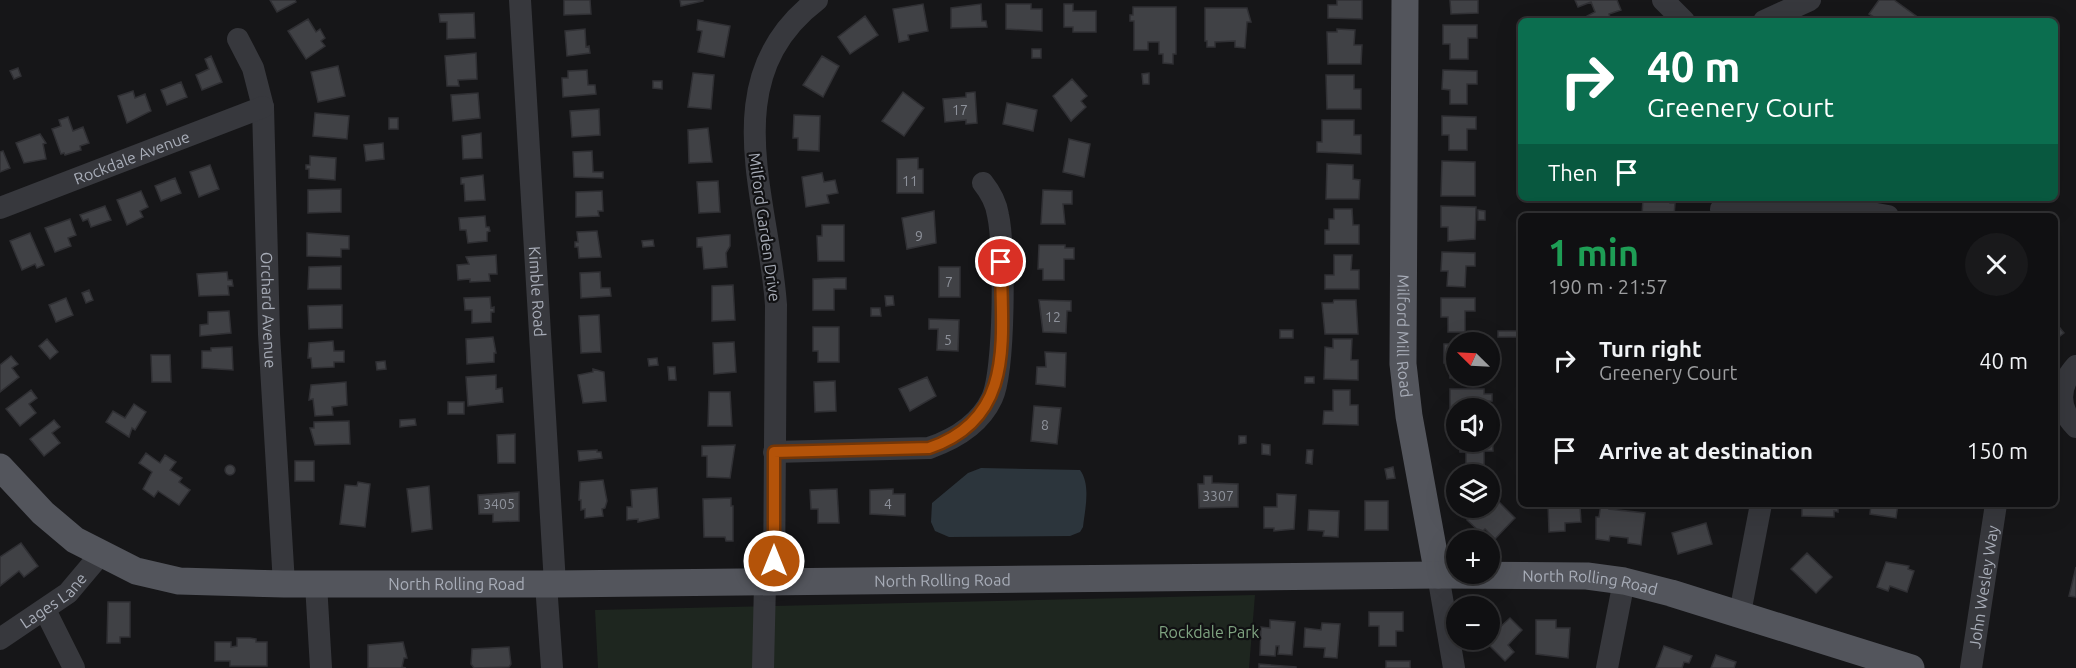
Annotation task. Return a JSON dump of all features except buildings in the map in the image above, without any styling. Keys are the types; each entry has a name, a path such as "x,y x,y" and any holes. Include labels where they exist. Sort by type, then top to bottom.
{"main road":[{"name":"Milford Mill Road","path":"1405,0 1403,364 1408,416 1438,575"},
{"name":"North Rolling Road","path":"0,467 51,520 75,540 100,555 136,571 178,581 284,584 550,584 1542,575 1624,581 1740,613 1911,668"}],"street":[{"name":"Kimble Road","path":"520,0 550,584 552,668"},
{"path":"1663,0 1681,18"},
{"path":"1771,18 1810,0"},
{"name":"Milford Garden Drive","path":"763,668 770,583 776,305 774,268 754,152 753,124 756,98 773,51 810,2"},
{"name":"Orchard Avenue","path":"238,39 254,68 263,107 269,334 284,584"},
{"name":"Rockdale Avenue","path":"0,208 263,107"},
{"path":"774,452 929,448 946,442 964,431 981,415 992,398 998,379 1001,354 1001,239 993,197 983,183"},
{"path":"1721,208 1826,205 1870,213"},
{"path":"2066,425 2062,406 2062,389 2066,378 2076,366"},
{"path":"1740,613 1760,507"},
{"name":"John Wesley Way","path":"1971,668 1996,507"},
{"name":"Lages Lane","path":"0,639 45,610 78,584 100,555"},
{"name":"Milford Mill Road","path":"1438,575 1454,668"},
{"path":"1607,668 1624,581"},
{"path":"316,584 321,668"},
{"path":"45,610 74,668"}],"green space":[{"name":"Rockdale Park","path":"1255,595 1249,668 598,668 595,610"}],"shaded area":[{"path":"981,468 1080,470 1085,483 1086,497 1083,527 1080,532 1070,536 949,537 935,531 931,522 932,503 968,473"}],"route":[{"path":"774,561 774,452 929,448 946,442 964,431 981,415 992,398 998,379 1001,354 1001,262"}]}
